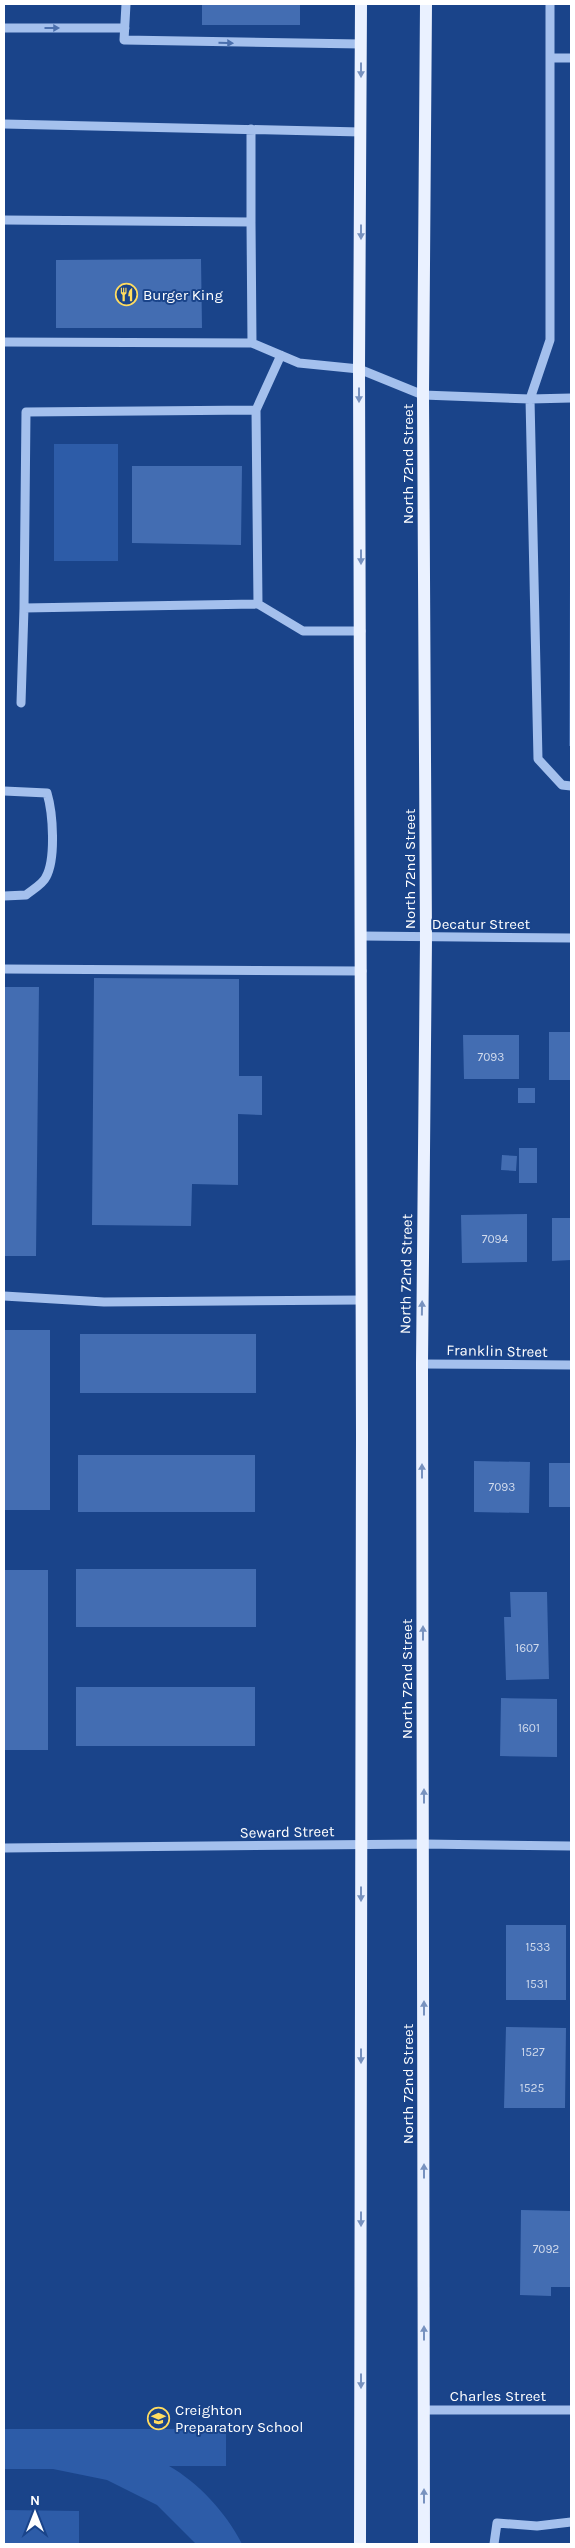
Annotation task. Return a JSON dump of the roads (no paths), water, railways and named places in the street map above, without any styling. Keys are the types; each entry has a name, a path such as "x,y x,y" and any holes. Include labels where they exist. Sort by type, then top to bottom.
{"main road":[{"path":"360,2544 362,936 359,369 361,4"},
{"name":"North 72nd Street","path":"424,2544 422,1364 426,938 423,396 426,4"}],"street":[{"path":"126,4 124,40 361,44"},
{"path":"550,4 552,58 550,340 530,399 538,759 562,785 571,786"},
{"path":"4,28 125,28"},
{"path":"552,58 571,58"},
{"path":"4,124 361,132"},
{"path":"251,129 252,343"},
{"path":"4,220 252,222"},
{"path":"4,342 252,343 299,362 359,369 423,396 530,399 571,398"},
{"path":"258,604 256,410 281,355"},
{"path":"21,703 26,412 256,410"},
{"path":"24,608 258,604 303,632 361,632"},
{"path":"4,790 47,793 51,808 51,856 46,878 26,895 4,896"},
{"name":"Decatur Street","path":"362,936 571,938"},
{"path":"4,969 362,971"},
{"path":"4,1296 104,1302 362,1300"},
{"name":"Franklin Street","path":"422,1364 571,1366"},
{"name":"Seward Street","path":"4,1848 424,1844 571,1846"},
{"name":"Charles Street","path":"424,2410 571,2410"},
{"path":"494,2544 497,2523 537,2526 571,2522"}],"place":[{"name":"Burger King","path":"127,295"},
{"name":"Creighton Preparatory School","path":"159,2419"}]}
